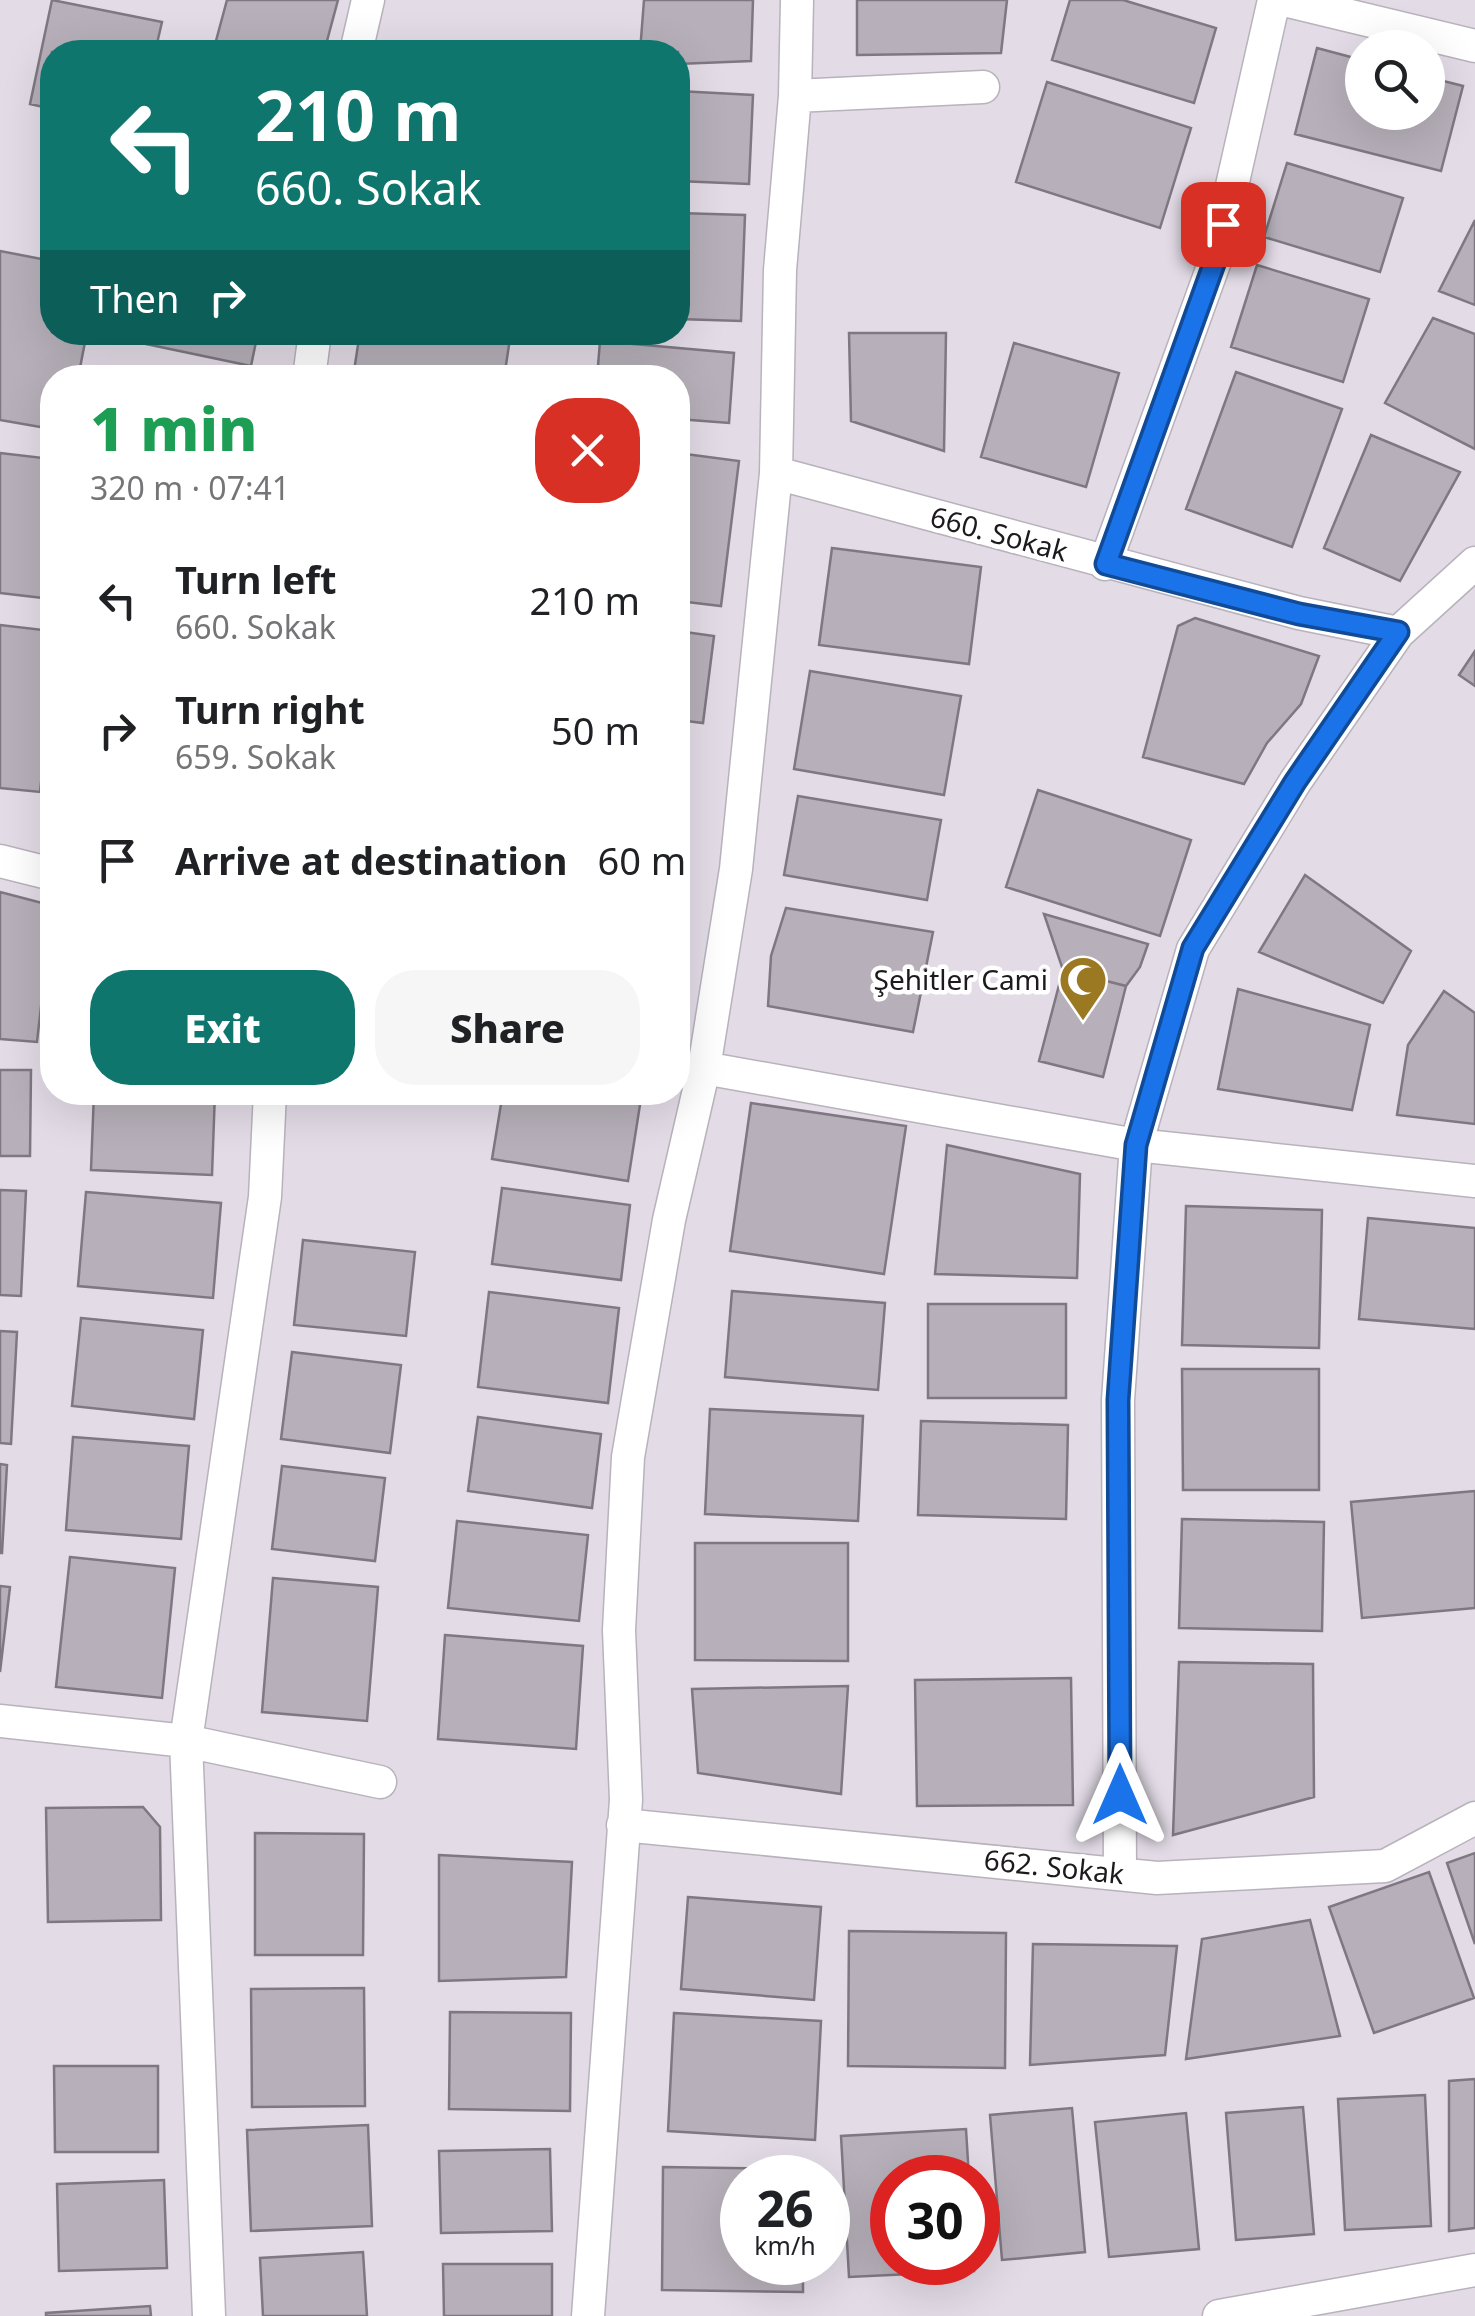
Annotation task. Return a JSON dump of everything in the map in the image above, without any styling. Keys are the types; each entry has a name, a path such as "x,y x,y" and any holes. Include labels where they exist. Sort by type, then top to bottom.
{"street":[{"path":"359,40 368,0"},
{"path":"588,2316 626,1800 619,1630 628,1458 669,1220 704,1068 736,869 776,473 780,270 795,96 796,0"},
{"path":"1106,564 1215,261 1274,0"},
{"path":"1284,0 1475,46"},
{"path":"795,96 982,87"},
{"name":"660. Sokak","path":"776,473 1299,614 1398,632"},
{"path":"1120,1874 1118,1400 1136,1145 1193,948 1295,782 1398,632 1475,563"},
{"path":"0,860 40,871"},
{"path":"704,1068 1136,1145 1475,1182"},
{"path":"209,2316 186,1742 264,1197 269,1105"},
{"path":"0,1721 186,1742 380,1782"},
{"name":"662. Sokak","path":"623,1826 1157,1878 1385,1866 1475,1818"},
{"path":"1219,2316 1475,2270"}],"building":[{"path":"52,0 162,22 158,40 44,40"},
{"path":"227,0 338,0 327,40 216,40"},
{"path":"644,0 753,0 751,61 690,64 690,40 641,40"},
{"path":"857,0 1007,0 1001,53 857,55"},
{"path":"1070,0 1123,0 1216,28 1194,103 1052,60"},
{"path":"1317,48 1345,55 1345,130 1445,130 1445,81 1463,86 1441,171 1295,134"},
{"path":"40,57 40,106 30,104"},
{"path":"1047,82 1191,128 1160,228 1016,182"},
{"path":"690,92 753,95 749,184 690,182"},
{"path":"1287,163 1403,198 1380,272 1264,237"},
{"path":"690,213 745,215 741,321 690,319"},
{"path":"1475,220 1475,305 1439,291"},
{"path":"0,251 40,259 40,345 84,345 81,365 40,365 40,427 0,420"},
{"path":"1257,265 1369,299 1343,382 1231,347"},
{"path":"1433,318 1475,334 1475,449 1385,403"},
{"path":"849,333 946,333 944,451 851,421"},
{"path":"1014,343 1119,373 1086,487 981,457"},
{"path":"151,345 255,345 251,365"},
{"path":"358,345 509,345 506,365 355,365"},
{"path":"600,345 734,353 729,423 690,420 690,365 598,365"},
{"path":"1236,372 1342,409 1292,547 1186,509"},
{"path":"1371,435 1460,472 1400,581 1324,548"},
{"path":"0,453 40,458 40,598 0,593"},
{"path":"690,455 739,461 721,606 690,602"},
{"path":"832,548 981,567 969,664 819,645"},
{"path":"1195,618 1319,656 1301,704 1267,743 1244,784 1143,757 1178,626"},
{"path":"0,625 40,630 40,792 0,788"},
{"path":"690,633 714,636 703,723 690,721"},
{"path":"1475,651 1475,686 1459,675"},
{"path":"810,671 961,696 944,795 794,769"},
{"path":"1038,790 1191,840 1160,936 1006,887"},
{"path":"798,796 941,820 927,900 784,875"},
{"path":"1305,875 1411,951 1383,1003 1259,952"},
{"path":"0,892 40,902 40,1015 37,1042 0,1039"},
{"path":"786,908 933,932 913,1032 768,1006 771,956"},
{"path":"1044,914 1148,944 1140,967 1126,986 1063,970"},
{"name":"Şehitler Cami","path":"1063,970 1126,986 1103,1077 1039,1061"},
{"path":"1238,989 1370,1025 1352,1110 1218,1089"},
{"path":"1444,991 1475,1013 1475,1124 1397,1115 1408,1045"},
{"path":"0,1070 31,1070 30,1156 0,1156"},
{"path":"751,1103 906,1126 884,1274 730,1251"},
{"path":"94,1105 215,1105 212,1175 91,1170"},
{"path":"501,1105 640,1105 628,1181 492,1159"},
{"path":"947,1145 1080,1174 1077,1278 935,1274"},
{"path":"502,1188 630,1205 621,1280 492,1264"},
{"path":"0,1190 26,1191 21,1296 0,1295"},
{"path":"86,1192 221,1203 213,1298 78,1286"},
{"path":"1186,1206 1322,1210 1319,1348 1182,1345"},
{"path":"1368,1218 1475,1228 1475,1329 1359,1319"},
{"path":"303,1240 415,1252 406,1336 294,1325"},
{"path":"732,1291 885,1303 878,1390 725,1377"},
{"path":"489,1292 619,1308 608,1403 478,1387"},
{"path":"928,1304 1066,1304 1066,1398 928,1398"},
{"path":"81,1318 203,1330 194,1419 72,1406"},
{"path":"0,1331 17,1332 11,1444 0,1443"},
{"path":"292,1352 401,1365 390,1453 281,1439"},
{"path":"1182,1369 1319,1369 1319,1490 1183,1490"},
{"path":"710,1409 863,1416 858,1521 705,1514"},
{"path":"478,1417 601,1434 592,1508 468,1491"},
{"path":"921,1421 1068,1425 1066,1519 918,1515"},
{"path":"73,1437 189,1446 181,1539 66,1530"},
{"path":"0,1464 7,1465 2,1553 0,1553"},
{"path":"282,1466 385,1478 375,1561 272,1549"},
{"path":"1475,1491 1475,1608 1362,1618 1351,1502"},
{"path":"1182,1519 1324,1522 1322,1631 1179,1628"},
{"path":"457,1521 588,1535 579,1621 448,1608"},
{"path":"695,1543 848,1543 848,1661 695,1660"},
{"path":"70,1557 175,1568 162,1698 56,1687"},
{"path":"273,1578 378,1587 367,1721 262,1712"},
{"path":"0,1586 10,1587 0,1672"},
{"path":"445,1635 583,1646 576,1749 438,1739"},
{"path":"1179,1662 1313,1664 1314,1797 1173,1835"},
{"path":"1071,1678 1073,1805 917,1806 915,1680"},
{"path":"848,1686 841,1794 698,1773 692,1689"},
{"path":"143,1807 160,1827 161,1920 48,1922 46,1808"},
{"path":"255,1833 364,1834 363,1955 255,1955"},
{"path":"1475,1853 1475,1944 1447,1863"},
{"path":"439,1855 572,1862 566,1977 439,1981"},
{"path":"1429,1872 1474,1998 1374,2033 1329,1907"},
{"path":"688,1897 821,1907 814,2000 681,1989"},
{"path":"1310,1920 1340,2036 1186,2059 1202,1939"},
{"path":"849,1931 1006,1933 1005,2068 848,2066"},
{"path":"1033,1944 1177,1946 1165,2055 1030,2065"},
{"path":"364,1988 365,2106 252,2107 251,1989"},
{"path":"450,2012 571,2013 570,2111 449,2109"},
{"path":"674,2013 821,2021 815,2140 668,2131"},
{"path":"54,2066 158,2066 158,2152 55,2152"},
{"path":"1475,2079 1475,2228 1449,2231 1449,2081"},
{"path":"1425,2095 1431,2226 1345,2230 1338,2099"},
{"path":"1303,2107 1314,2234 1236,2240 1226,2113"},
{"path":"1072,2108 1085,2252 1002,2260 1000,2155 993,2155 990,2115"},
{"path":"1186,2113 1199,2249 1109,2257 1095,2122"},
{"path":"368,2125 372,2226 251,2231 247,2130"},
{"path":"966,2129 968,2155 870,2155 870,2276 850,2277 850,2155 842,2155 841,2136"},
{"path":"550,2149 552,2231 441,2233 439,2151"},
{"path":"663,2167 720,2168 720,2285 803,2285 803,2292 662,2290"},
{"path":"164,2180 167,2268 59,2271 57,2184"},
{"path":"363,2252 367,2316 263,2316 260,2258"},
{"path":"443,2264 552,2264 552,2316 444,2316"},
{"path":"150,2306 151,2316 46,2316 46,2313"}],"place":[{"name":"Şehitler Cami","path":"1083,1022"}],"route":[{"path":"1120,1795 1118,1400 1136,1145 1193,948 1295,782 1398,632 1299,614 1106,564 1215,261 1223,224"}]}
